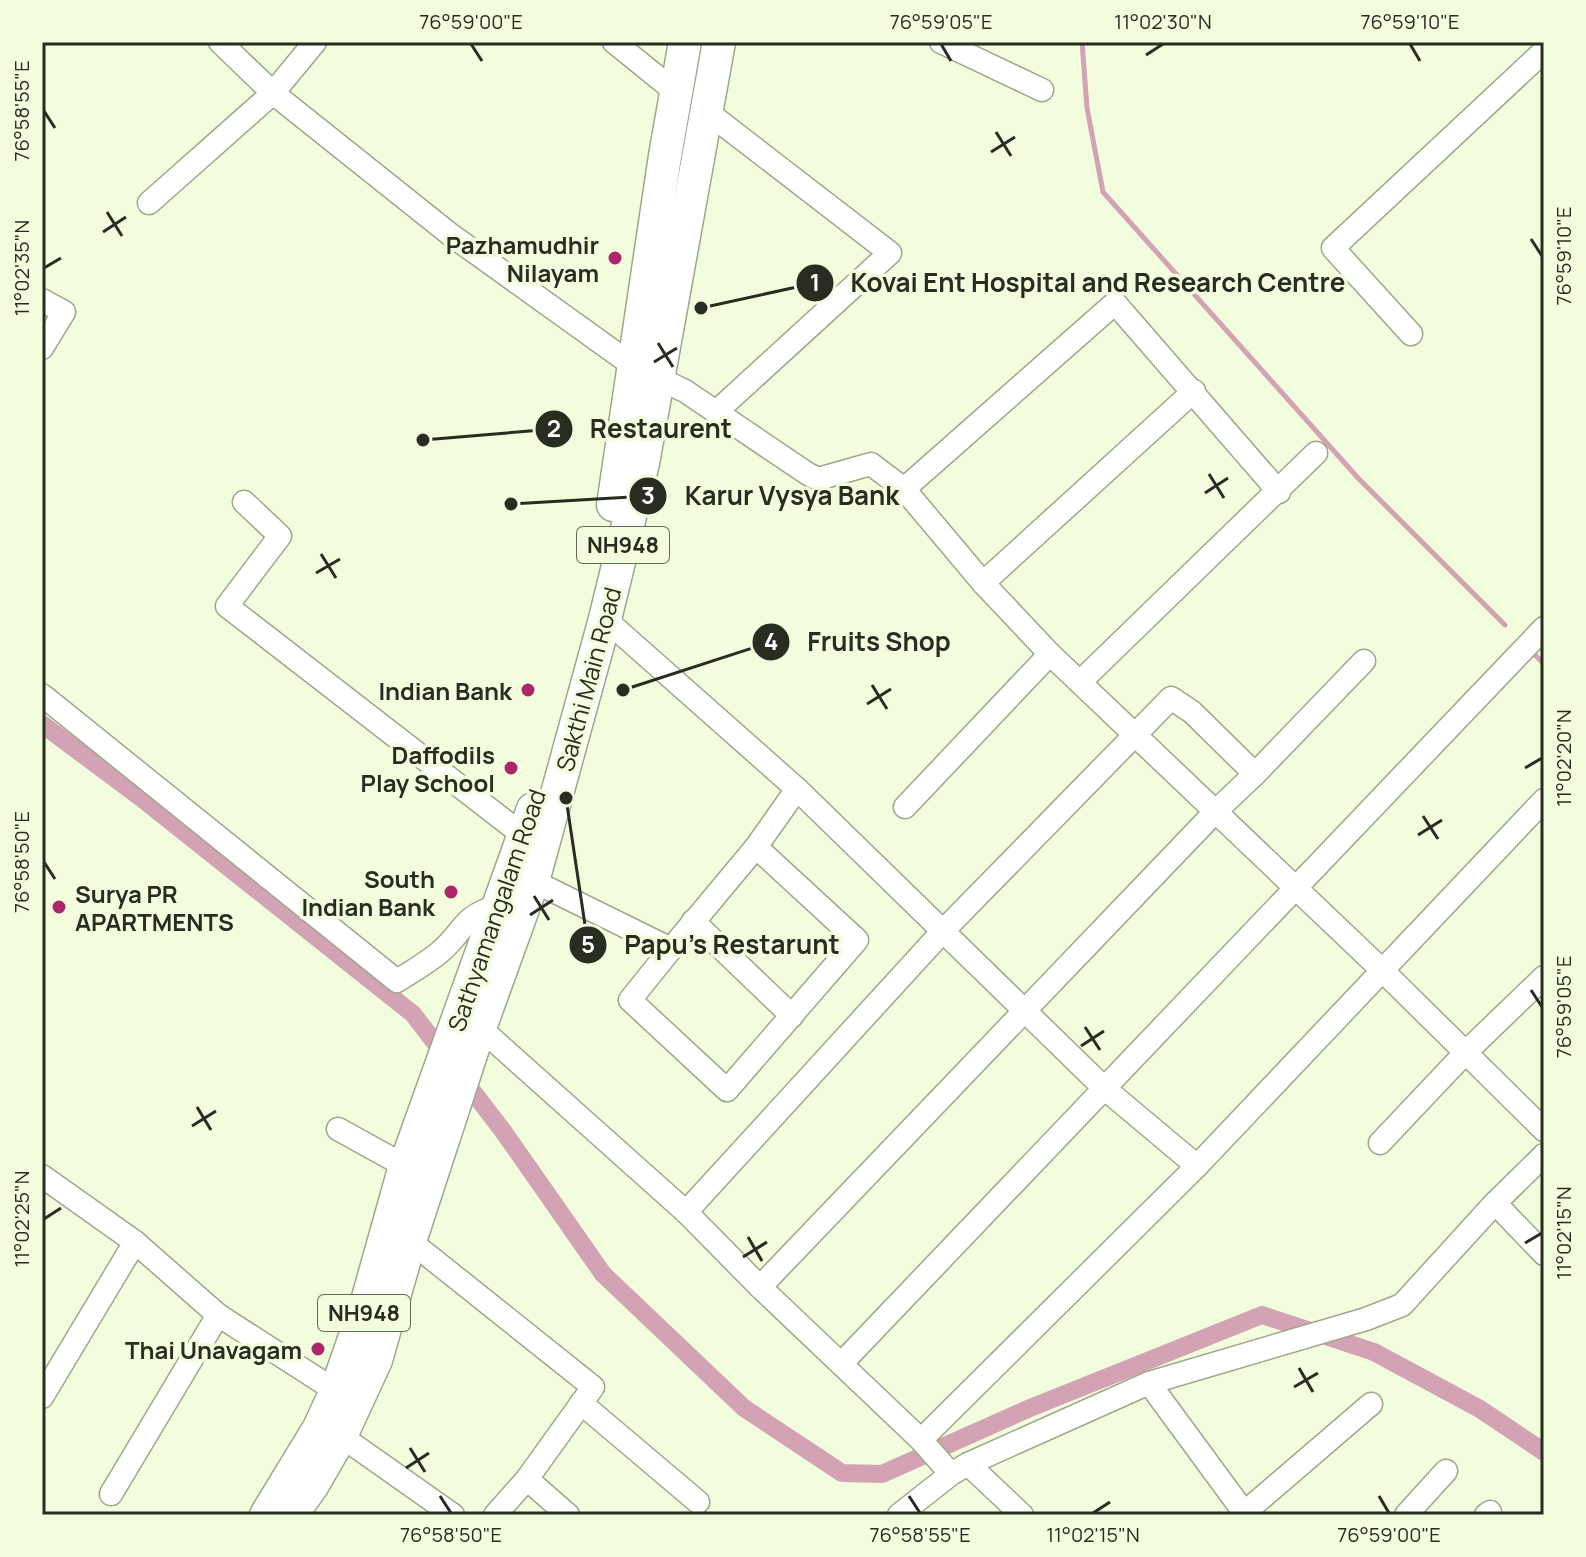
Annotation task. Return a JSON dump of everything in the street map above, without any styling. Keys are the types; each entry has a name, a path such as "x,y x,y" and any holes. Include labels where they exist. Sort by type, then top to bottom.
{"highway":[{"name":"Sathyamangalam Road","path":"472,1026 499,906 570,687 646,372 685,42"},
{"name":"Sakthi Main Road","path":"291,1515 341,1436 376,1360 410,1241 440,1109 533,881 605,619 643,463 646,372 719,42"},
{"name":"NH948","path":"266,1515 319,1428 336,1391 366,1305 405,1166 440,1109"}],"street":[{"path":"220,42 273,93 451,235 646,372 685,391 818,479 871,464 904,489 983,583 1050,654 1384,972 1544,1130"},
{"path":"149,203 273,93 315,42"},
{"path":"614,42 677,93"},
{"path":"941,42 1042,90"},
{"path":"1411,334 1333,248 1544,51"},
{"path":"706,111 890,253 716,412"},
{"path":"42,300 64,312 42,348"},
{"path":"904,489 1115,303 1279,492"},
{"path":"983,583 1194,391"},
{"path":"1080,682 1316,453"},
{"path":"244,502 280,536 227,606 524,836"},
{"path":"605,619 797,789 1104,1088 1197,1166"},
{"path":"841,1364 1544,628"},
{"path":"905,807 1050,654"},
{"path":"760,1287 1364,661"},
{"path":"42,695 397,981 441,952 467,920 481,911 499,906"},
{"path":"686,1212 943,931 1171,698 1192,712 1255,774"},
{"path":"756,847 857,940 727,1090 630,1000 756,847 797,789"},
{"path":"922,1440 1197,1166 1544,800"},
{"path":"533,881 671,949"},
{"path":"693,921 792,1016"},
{"path":"1380,1143 1466,1052 1544,977"},
{"path":"472,1026 686,1212 760,1287 922,1440 956,1470 1022,1515"},
{"path":"338,1129 405,1166"},
{"path":"899,1515 956,1470 1149,1383 1366,1319 1402,1305 1495,1203 1544,1155"},
{"path":"42,1176 135,1242 218,1315 336,1391"},
{"path":"1495,1203 1544,1254"},
{"path":"410,1241 593,1387 527,1479 495,1515"},
{"path":"42,1397 135,1242"},
{"path":"111,1494 218,1315"},
{"path":"1149,1383 1245,1514 1371,1404"},
{"path":"581,1403 698,1502"},
{"path":"341,1436 453,1515"},
{"path":"1406,1515 1446,1471"},
{"path":"527,1479 568,1515"}],"waterway":[{"path":"1082,42 1087,108 1103,192 1358,478 1505,625"},
{"path":"1535,655 1544,664"},
{"path":"42,724 140,797 413,1014 503,1131 603,1274 744,1408 842,1473 882,1474 1030,1408 1262,1315 1374,1352 1480,1409 1544,1452"}],"place":[{"name":"Pazhamudhir Nilayam","path":"615,258"},
{"name":"Kovai Ent Hospital and Research Centre","path":"701,308"},
{"name":"Restaurent","path":"423,440"},
{"name":"Karur Vysya Bank","path":"511,504"},
{"name":"Indian Bank","path":"528,690"},
{"name":"Fruits Shop","path":"623,690"},
{"name":"Daffodils Play School","path":"511,768"},
{"name":"Papu's Restarunt","path":"566,798"},
{"name":"South Indian Bank","path":"451,892"},
{"name":"Surya PR APARTMENTS","path":"59,907"},
{"name":"Thai Unavagam","path":"318,1349"}]}
